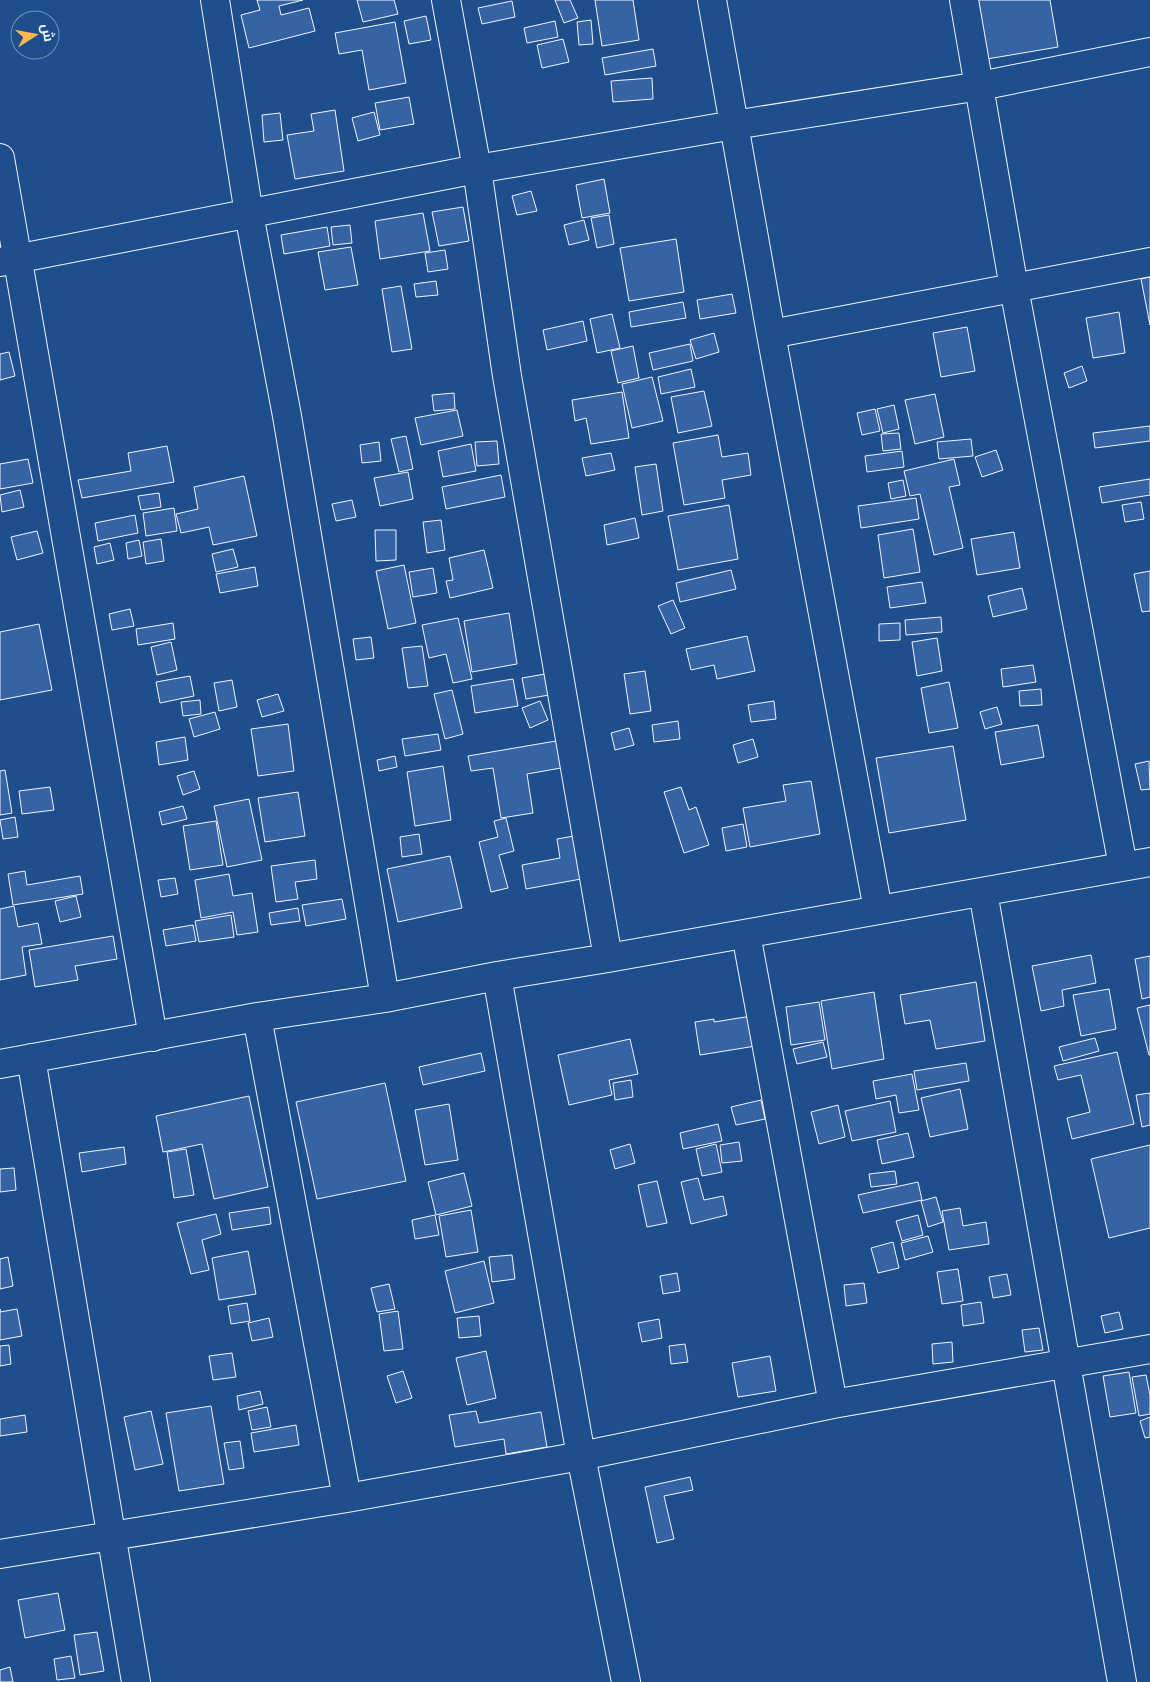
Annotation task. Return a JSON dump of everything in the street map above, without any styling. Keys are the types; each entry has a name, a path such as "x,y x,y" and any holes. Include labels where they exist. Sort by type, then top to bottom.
{"street":[{"path":"215,0 385,998"},
{"path":"446,0 477,169 507,376 608,958"},
{"path":"712,0 771,334 878,910"},
{"path":"964,0 1014,288 1124,866"},
{"path":"9,261 477,169 734,125 980,86 1150,52"},
{"path":"0,158 9,261 153,1037"},
{"path":"771,334 1150,262"},
{"path":"0,1064 257,1017 385,998 497,976 1150,862"},
{"path":"983,892 1122,1682"},
{"path":"746,934 833,1404"},
{"path":"497,976 581,1456 626,1682"},
{"path":"257,1017 347,1498"},
{"path":"31,1058 136,1682"},
{"path":"0,1554 347,1498 581,1456 833,1404 1150,1349"}],"building":[{"path":"257,0 303,0 279,6 281,15 309,8 315,31 249,48 241,15 260,10"},
{"path":"357,0 394,0 398,14 363,22"},
{"path":"555,0 570,0 578,18 564,23"},
{"path":"595,0 633,0 639,40 602,46"},
{"path":"977,0 1050,0 1058,47 987,59"},
{"path":"512,1 515,17 482,24 478,8"},
{"path":"426,16 431,40 409,44 404,21"},
{"path":"591,20 593,44 579,45 577,22"},
{"path":"555,21 558,37 527,43 524,28"},
{"path":"395,22 406,83 369,90 362,50 339,54 335,33"},
{"path":"563,39 569,62 542,68 537,45"},
{"path":"653,49 656,66 605,75 602,58"},
{"path":"652,78 653,99 613,102 611,81"},
{"path":"409,97 414,124 380,130 375,103"},
{"path":"335,110 344,171 295,179 287,135 314,131 311,114"},
{"path":"374,112 380,135 358,141 352,118"},
{"path":"280,113 283,140 264,142 262,115"},
{"path":"604,179 610,213 582,218 576,185"},
{"path":"531,191 537,211 517,215 512,196"},
{"path":"463,207 469,241 439,246 432,212"},
{"path":"423,213 430,251 380,259 375,221"},
{"path":"609,215 614,244 597,248 591,218"},
{"path":"584,220 589,240 569,245 564,225"},
{"path":"350,225 352,243 333,245 331,227"},
{"path":"327,227 330,246 284,254 281,235"},
{"path":"676,239 684,292 629,301 620,248"},
{"path":"351,247 358,285 325,290 318,252"},
{"path":"445,250 448,269 428,272 425,253"},
{"path":"1150,277 1150,325 1141,279"},
{"path":"436,281 438,295 416,297 414,284"},
{"path":"401,286 412,349 392,352 382,289"},
{"path":"732,294 736,313 700,319 697,300"},
{"path":"683,302 686,318 631,327 629,312"},
{"path":"1119,312 1125,353 1093,358 1086,318"},
{"path":"612,314 620,348 597,353 590,319"},
{"path":"583,321 587,341 547,350 543,330"},
{"path":"967,327 975,371 941,377 933,333"},
{"path":"714,333 719,352 696,359 690,340"},
{"path":"690,344 693,361 653,370 649,353"},
{"path":"633,346 639,378 618,383 611,351"},
{"path":"9,352 15,376 0,380 0,354"},
{"path":"1082,366 1087,381 1069,388 1064,373"},
{"path":"691,369 695,387 661,394 658,377"},
{"path":"652,377 663,421 632,428 622,384"},
{"path":"704,391 712,426 678,433 671,397"},
{"path":"622,392 629,438 591,444 586,418 575,421 572,400"},
{"path":"454,393 455,409 434,411 432,395"},
{"path":"935,394 944,437 915,444 905,400"},
{"path":"894,405 899,429 883,433 877,409"},
{"path":"875,409 880,431 862,435 857,413"},
{"path":"457,410 463,436 421,445 415,418"},
{"path":"1150,426 1150,441 1095,448 1093,433"},
{"path":"899,433 901,449 883,451 881,434"},
{"path":"718,435 722,457 748,453 751,475 722,480 725,498 684,505 673,443"},
{"path":"406,436 413,469 399,472 391,439"},
{"path":"971,439 973,456 939,459 937,442"},
{"path":"497,441 499,464 477,466 475,442"},
{"path":"379,442 381,461 362,463 360,445"},
{"path":"471,444 476,471 443,477 438,451"},
{"path":"167,446 174,482 82,498 78,480 131,471 128,453"},
{"path":"996,450 1003,470 982,477 975,457"},
{"path":"902,451 904,467 867,472 865,456"},
{"path":"611,453 615,470 586,476 582,458"},
{"path":"28,459 33,483 0,489 0,464"},
{"path":"954,459 960,485 949,487 963,548 934,555 920,494 910,496 904,471"},
{"path":"656,464 663,511 642,515 635,467"},
{"path":"408,472 413,499 380,506 374,478"},
{"path":"501,475 505,497 446,509 442,487"},
{"path":"244,476 257,536 213,545 209,527 181,533 176,514 198,509 194,487"},
{"path":"1150,479 1150,495 1102,503 1099,487"},
{"path":"903,480 906,496 891,499 888,483"},
{"path":"20,490 24,507 2,512 0,495"},
{"path":"159,493 161,507 141,510 138,496"},
{"path":"916,498 919,519 861,528 858,506"},
{"path":"352,500 356,517 336,521 332,504"},
{"path":"1141,502 1144,519 1125,522 1122,505"},
{"path":"729,505 738,559 678,570 668,516"},
{"path":"174,508 177,531 146,536 143,513"},
{"path":"135,515 138,533 98,541 95,523"},
{"path":"635,518 639,538 607,545 604,525"},
{"path":"441,520 445,550 427,553 423,522"},
{"path":"913,529 920,572 884,578 878,535"},
{"path":"375,530 396,530 396,560 376,561"},
{"path":"37,531 43,553 17,560 11,537"},
{"path":"1014,532 1020,568 977,575 971,539"},
{"path":"161,539 164,561 146,564 143,542"},
{"path":"139,540 142,556 128,559 126,543"},
{"path":"110,543 114,560 97,564 94,547"},
{"path":"233,549 238,567 216,572 212,554"},
{"path":"484,550 493,588 450,598 446,581 453,580 449,558"},
{"path":"404,565 416,623 388,629 376,571"},
{"path":"255,567 258,586 220,593 216,574"},
{"path":"433,568 437,593 413,597 409,572"},
{"path":"731,570 736,589 680,602 676,583"},
{"path":"1150,571 1150,611 1142,612 1134,574"},
{"path":"922,582 926,603 890,608 887,587"},
{"path":"1022,588 1027,609 993,617 988,596"},
{"path":"673,600 685,628 671,634 658,606"},
{"path":"130,609 134,626 112,630 109,614"},
{"path":"509,613 517,664 472,672 464,621"},
{"path":"941,617 942,632 906,635 905,620"},
{"path":"458,618 472,679 453,683 446,654 429,658 422,625"},
{"path":"173,623 175,639 138,645 136,629"},
{"path":"900,623 900,640 879,641 879,624"},
{"path":"39,624 52,690 0,700 0,632"},
{"path":"747,636 755,671 717,679 714,665 691,670 686,649"},
{"path":"371,637 374,658 356,660 353,639"},
{"path":"937,638 942,671 917,676 912,642"},
{"path":"171,642 177,670 157,675 151,647"},
{"path":"422,646 428,686 408,688 402,648"},
{"path":"1033,665 1036,682 1003,687 1001,669"},
{"path":"645,671 651,711 630,714 624,674"},
{"path":"545,674 549,695 526,699 522,678"},
{"path":"190,676 194,696 160,703 156,682"},
{"path":"513,679 518,706 475,713 471,686"},
{"path":"232,680 237,707 219,711 214,683"},
{"path":"949,682 958,728 929,733 921,688"},
{"path":"1041,689 1042,705 1020,706 1019,691"},
{"path":"452,690 463,734 445,739 434,694"},
{"path":"278,694 284,711 262,717 257,700"},
{"path":"200,700 201,714 183,716 181,702"},
{"path":"540,701 548,720 530,728 522,708"},
{"path":"774,701 776,719 751,722 748,705"},
{"path":"997,707 1002,724 985,729 980,712"},
{"path":"215,712 220,729 194,737 189,719"},
{"path":"678,721 680,739 654,742 652,725"},
{"path":"288,724 294,771 258,776 251,729"},
{"path":"1038,725 1044,757 1001,765 995,732"},
{"path":"629,728 634,745 615,750 611,733"},
{"path":"438,734 441,750 405,756 402,739"},
{"path":"185,737 188,760 159,765 156,742"},
{"path":"753,739 758,757 738,763 733,745"},
{"path":"556,741 561,768 527,774 533,813 501,818 493,768 471,771 468,756"},
{"path":"953,746 966,820 889,833 876,758"},
{"path":"395,756 397,767 379,771 377,760"},
{"path":"1149,761 1150,789 1141,790 1135,764"},
{"path":"443,766 451,820 415,826 407,772"},
{"path":"5,770 12,813 0,815 0,771"},
{"path":"194,771 200,789 183,795 177,776"},
{"path":"811,781 820,834 750,847 743,808 786,801 783,785"},
{"path":"50,787 54,810 22,814 19,791"},
{"path":"681,787 689,810 696,807 709,845 684,853 664,792"},
{"path":"298,792 305,836 265,842 258,798"},
{"path":"249,799 262,860 227,867 214,806"},
{"path":"183,806 187,819 162,825 159,812"},
{"path":"15,817 18,837 3,839 0,820"},
{"path":"506,818 514,851 499,855 508,888 491,892 479,842 498,837 494,821"},
{"path":"216,821 223,865 190,870 183,826"},
{"path":"743,824 747,847 726,851 722,828"},
{"path":"419,834 422,854 402,857 400,837"},
{"path":"574,836 581,879 526,889 522,865 560,858 557,839"},
{"path":"450,856 462,908 398,922 387,869"},
{"path":"315,860 317,879 295,882 298,899 276,902 271,866"},
{"path":"25,871 27,885 80,876 83,894 13,905 8,874"},
{"path":"229,874 233,896 252,893 258,932 237,935 233,912 201,918 195,880"},
{"path":"175,878 178,894 161,897 158,880"},
{"path":"76,896 81,917 60,922 55,901"},
{"path":"342,899 346,919 306,926 302,905"},
{"path":"14,906 18,927 38,923 42,944 22,947 26,975 0,980 0,909"},
{"path":"298,908 300,921 271,925 269,913"},
{"path":"231,915 234,937 199,942 195,921"},
{"path":"193,925 196,941 166,946 163,930"},
{"path":"113,936 117,959 75,966 78,980 35,987 29,950"},
{"path":"1091,955 1096,983 1062,990 1064,1006 1041,1011 1032,966"},
{"path":"1150,956 1150,997 1142,999 1135,959"},
{"path":"976,982 985,1041 936,1049 930,1020 905,1024 900,995"},
{"path":"1109,989 1116,1029 1081,1036 1073,995"},
{"path":"874,992 884,1059 832,1069 821,1001"},
{"path":"819,1002 825,1040 791,1045 786,1007"},
{"path":"1150,1005 1150,1055 1149,1055 1137,1008"},
{"path":"758,1015 762,1045 700,1055 695,1022 714,1019 714,1022"},
{"path":"1095,1038 1099,1051 1063,1061 1059,1047"},
{"path":"630,1039 638,1074 609,1080 612,1095 569,1105 558,1055"},
{"path":"823,1042 827,1057 797,1064 793,1049"},
{"path":"1117,1052 1134,1124 1072,1139 1067,1118 1090,1112 1081,1075 1058,1080 1054,1066"},
{"path":"481,1053 485,1071 423,1085 419,1067"},
{"path":"966,1063 969,1081 917,1090 914,1071"},
{"path":"912,1074 919,1110 899,1113 896,1095 876,1099 873,1081"},
{"path":"631,1080 633,1097 615,1100 613,1083"},
{"path":"385,1083 406,1181 317,1199 296,1102"},
{"path":"960,1089 968,1129 930,1137 921,1098"},
{"path":"1150,1093 1150,1125 1142,1127 1136,1095"},
{"path":"249,1096 268,1187 214,1199 202,1144 163,1152 156,1116"},
{"path":"761,1100 765,1119 736,1125 731,1107"},
{"path":"890,1101 896,1132 852,1141 845,1111"},
{"path":"449,1104 458,1160 425,1165 415,1110"},
{"path":"838,1105 845,1137 819,1144 811,1112"},
{"path":"718,1124 722,1141 683,1149 680,1133"},
{"path":"908,1133 914,1157 882,1164 877,1140"},
{"path":"739,1142 742,1161 722,1163 720,1145"},
{"path":"630,1144 635,1163 615,1169 610,1150"},
{"path":"716,1144 722,1172 702,1176 696,1149"},
{"path":"1150,1145 1150,1228 1109,1238 1091,1159"},
{"path":"124,1147 126,1164 82,1172 79,1153"},
{"path":"186,1149 194,1195 174,1198 167,1152"},
{"path":"14,1168 16,1190 0,1192 0,1169"},
{"path":"895,1171 897,1184 871,1187 869,1174"},
{"path":"464,1173 472,1206 436,1215 428,1182"},
{"path":"698,1178 704,1200 723,1196 727,1215 691,1224 681,1182"},
{"path":"657,1181 667,1223 647,1227 638,1185"},
{"path":"918,1182 922,1200 863,1213 858,1195"},
{"path":"936,1197 943,1222 928,1227 921,1201"},
{"path":"269,1207 271,1224 232,1230 229,1213"},
{"path":"960,1208 963,1226 986,1222 989,1244 949,1250 942,1211"},
{"path":"471,1210 478,1252 446,1257 439,1216"},
{"path":"216,1214 221,1234 202,1240 209,1270 191,1274 177,1223"},
{"path":"435,1215 439,1235 415,1239 412,1220"},
{"path":"918,1215 923,1235 902,1241 896,1221"},
{"path":"928,1236 933,1252 905,1260 901,1243"},
{"path":"893,1242 899,1268 878,1273 871,1248"},
{"path":"248,1251 256,1294 219,1300 212,1258"},
{"path":"512,1255 515,1279 492,1282 489,1257"},
{"path":"8,1257 13,1286 0,1289 0,1259"},
{"path":"484,1261 494,1303 455,1313 445,1271"},
{"path":"958,1269 963,1301 942,1304 937,1272"},
{"path":"677,1273 680,1291 663,1294 660,1276"},
{"path":"1007,1274 1011,1295 993,1298 989,1277"},
{"path":"864,1283 867,1303 846,1306 844,1285"},
{"path":"389,1284 395,1309 377,1312 371,1288"},
{"path":"981,1302 984,1323 963,1326 961,1305"},
{"path":"247,1303 250,1321 231,1324 228,1306"},
{"path":"17,1309 22,1336 0,1340 0,1312"},
{"path":"398,1311 403,1349 384,1351 379,1314"},
{"path":"1119,1312 1123,1329 1105,1333 1101,1316"},
{"path":"479,1316 481,1336 459,1338 457,1318"},
{"path":"269,1318 273,1337 252,1341 248,1323"},
{"path":"659,1319 662,1338 642,1342 638,1323"},
{"path":"1039,1328 1043,1350 1025,1352 1022,1330"},
{"path":"952,1342 953,1362 933,1364 932,1344"},
{"path":"685,1344 688,1362 671,1364 669,1346"},
{"path":"9,1345 11,1364 0,1366 0,1346"},
{"path":"486,1351 496,1398 467,1405 456,1358"},
{"path":"232,1353 236,1377 213,1380 209,1356"},
{"path":"770,1356 776,1391 738,1397 732,1363"},
{"path":"403,1371 412,1398 396,1403 387,1376"},
{"path":"1129,1372 1136,1413 1110,1417 1103,1376"},
{"path":"1146,1375 1150,1395 1150,1414 1139,1416 1132,1377"},
{"path":"260,1391 263,1404 239,1410 237,1396"},
{"path":"211,1406 224,1484 179,1491 166,1413"},
{"path":"267,1407 271,1427 252,1430 248,1411"},
{"path":"151,1411 163,1464 135,1470 124,1417"},
{"path":"476,1411 479,1423 541,1412 547,1447 506,1454 504,1439 455,1447 449,1415"},
{"path":"25,1415 27,1432 0,1436 0,1419"},
{"path":"1150,1417 1150,1437 1145,1438 1140,1421"},
{"path":"296,1425 299,1445 254,1452 251,1433"},
{"path":"240,1441 244,1468 229,1470 224,1443"},
{"path":"690,1477 693,1490 664,1496 674,1539 657,1543 645,1487"},
{"path":"58,1593 65,1630 25,1638 18,1600"},
{"path":"97,1632 104,1671 80,1675 74,1635"},
{"path":"71,1656 75,1678 57,1680 54,1659"},
{"path":"10,1667 13,1682 0,1682 0,1670"}]}
